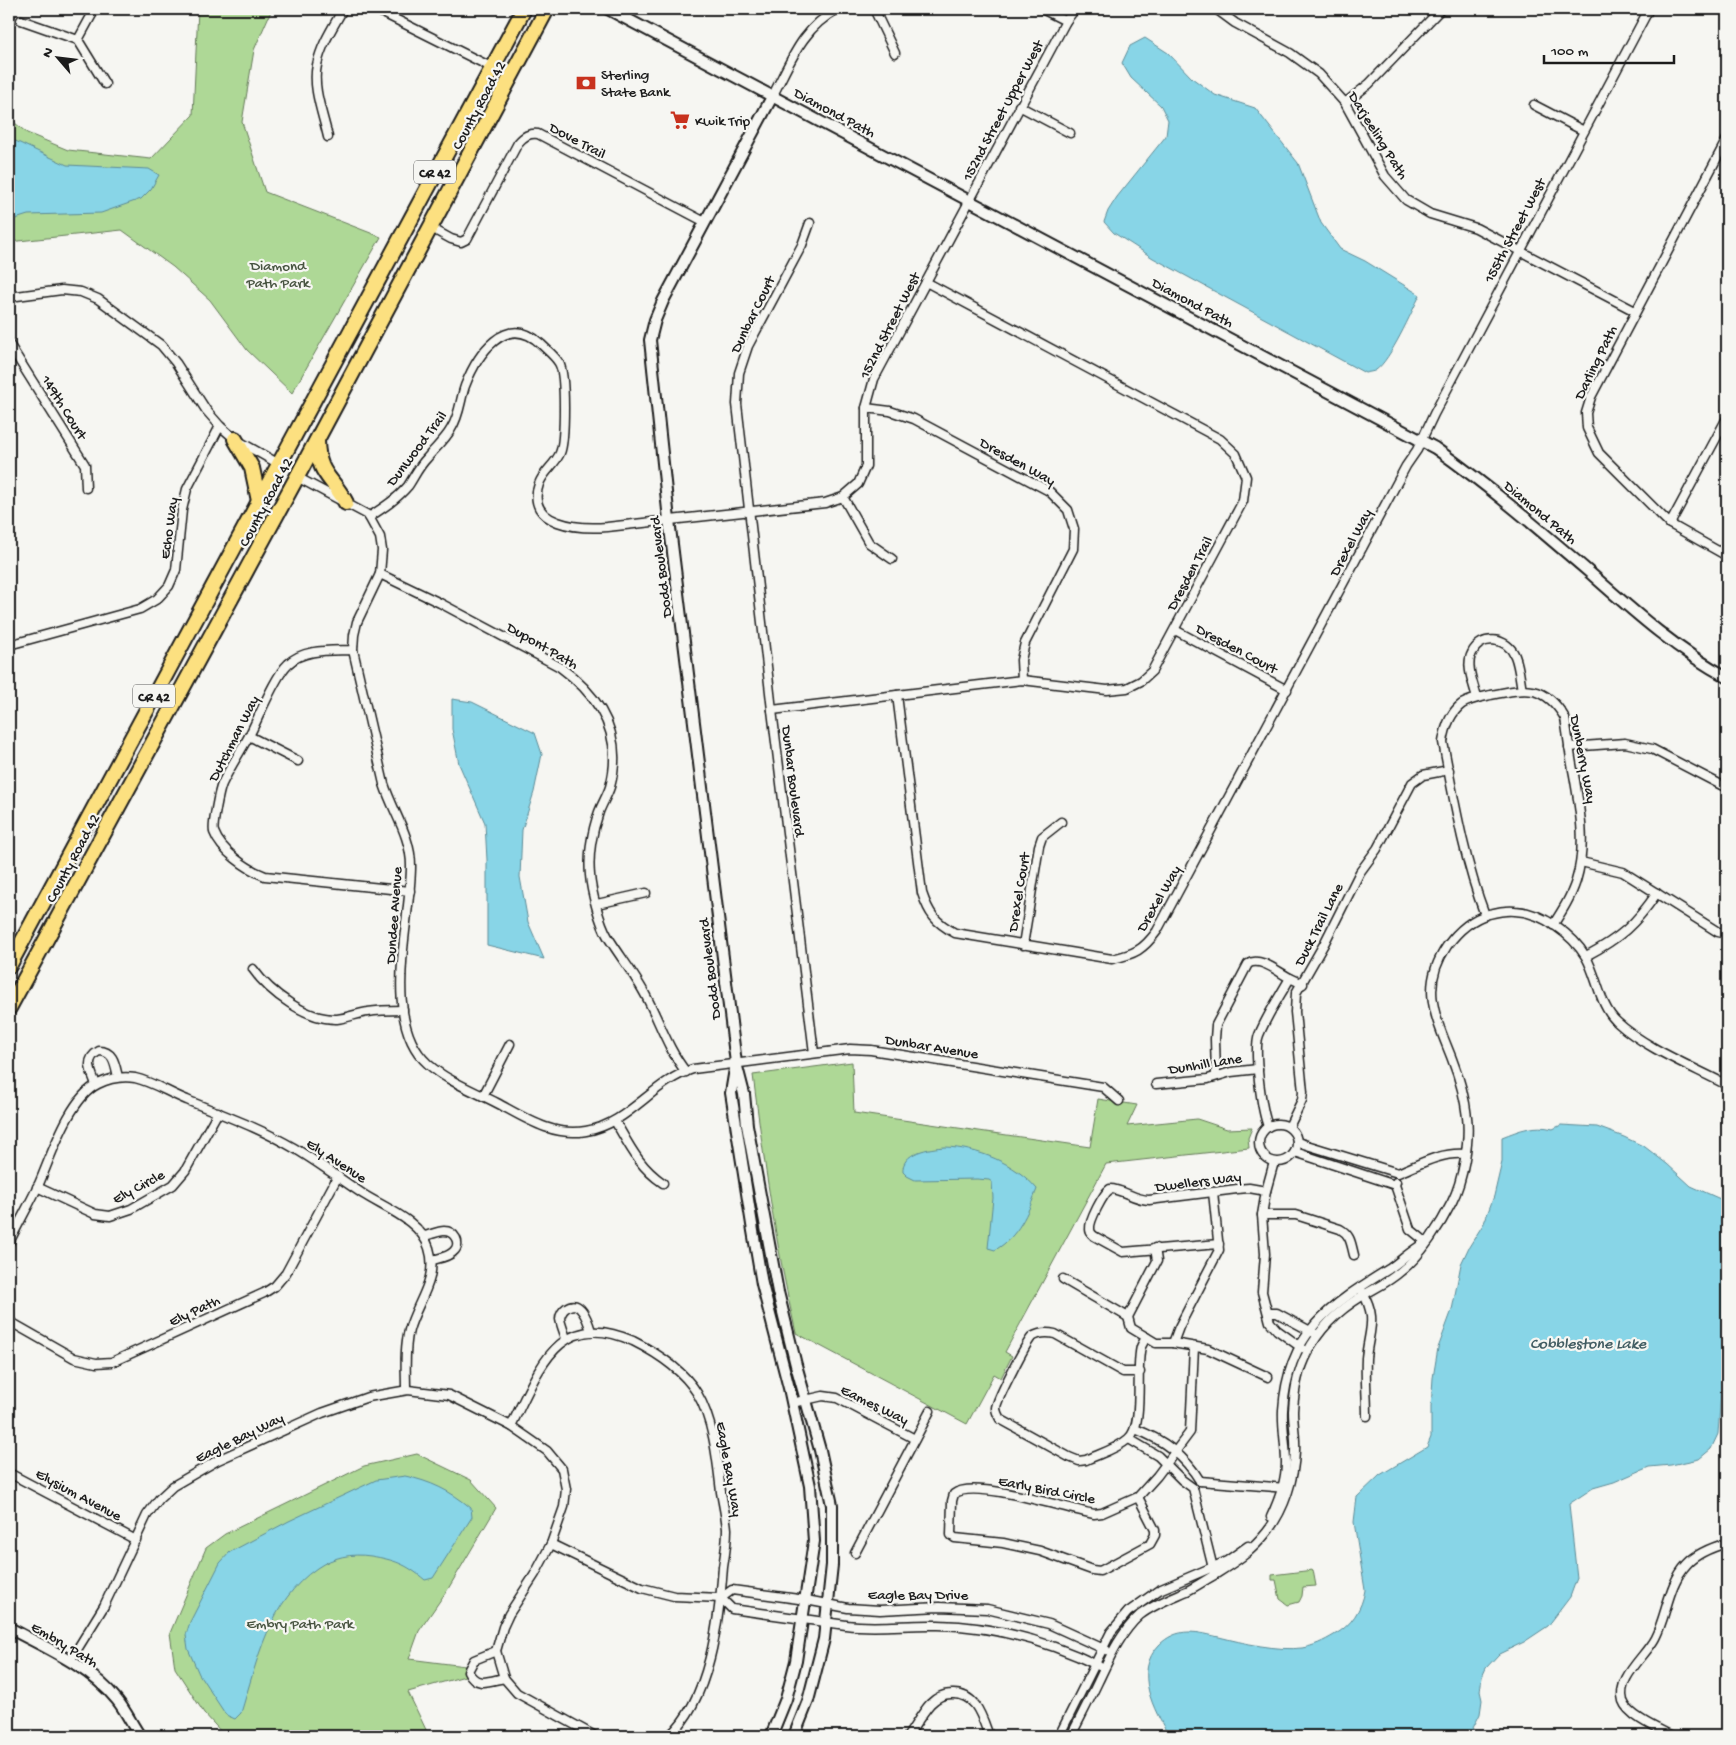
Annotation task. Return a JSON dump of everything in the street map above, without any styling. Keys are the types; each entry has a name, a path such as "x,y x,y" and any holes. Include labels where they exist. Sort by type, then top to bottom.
{"highway":[{"name":"County Road 42","path":"9,966 491,67 524,9"},
{"name":"County Road 42","path":"9,1008 283,504 547,9"},
{"path":"235,439 252,468 259,501"},
{"path":"292,441 297,477"},
{"path":"316,441 318,459 324,474 346,503"},
{"path":"279,464 283,504"}],"street":[{"path":"78,40 95,9"},
{"path":"328,137 316,87 316,66 322,49 343,9"},
{"path":"375,9 491,67"},
{"name":"Diamond Path","path":"608,9 1421,440 1485,484 1655,629 1727,677"},
{"path":"773,95 807,34 815,24 838,9"},
{"path":"874,9 895,53"},
{"path":"1042,9 1066,21"},
{"name":"152nd Street Upper West","path":"970,200 1019,106 1066,21 1075,9"},
{"name":"Darjeeling Path","path":"1216,9 1234,23 1290,53 1319,74 1345,103 1384,176 1406,200 1430,214 1476,228 1636,311"},
{"path":"1345,103 1369,84 1441,9"},
{"name":"155th Street West","path":"1406,466 1648,9"},
{"path":"21,20 78,40 104,84"},
{"name":"Dodd Boulevard","path":"736,1063 669,520 650,340 655,320 663,301 773,95"},
{"path":"1534,104 1584,131"},
{"path":"1019,106 1070,133"},
{"name":"Dove Trail","path":"431,228 451,239 461,242 467,239 518,143 523,137 533,134 538,134 705,222"},
{"name":"Darling Path","path":"1727,139 1591,397 1586,412 1587,428 1599,453 1670,524 1727,556"},
{"name":"152nd Street West","path":"843,497 858,484 866,466 866,408 874,379 970,200"},
{"name":"Dunbar Court","path":"748,512 737,404 739,373 748,346 802,245 810,223"},
{"name":"Dresden Trail","path":"772,710 1022,680 1107,690 1128,688 1141,681 1152,671 1243,501 1246,477 1236,454 1220,439 926,282"},
{"path":"9,297 62,290 81,292 98,299 161,345 176,363 206,410 220,426 235,439 279,464"},
{"name":"Dunwood Trail","path":"369,517 398,497 451,429 458,418 465,387 490,343 505,334 515,332 534,338 555,358 562,368 562,446 556,461 541,477 536,492 540,509 545,516 559,524 592,528 669,520"},
{"name":"149th Court","path":"9,344 85,465 86,488"},
{"name":"Dresden Way","path":"866,408 890,411 914,419 1048,491 1068,510 1074,529 1073,549 1025,642 1021,660 1022,680"},
{"path":"1670,524 1727,418"},
{"name":"Echo Way","path":"9,645 140,609 157,599 169,586 176,570 182,510 187,489 220,426"},
{"name":"Drexel Way","path":"898,695 922,893 928,909 939,924 955,934 1112,959 1132,955 1148,944 1157,931 1406,466"},
{"path":"297,477 369,517"},
{"path":"669,520 825,503 843,497 869,543 892,559"},
{"name":"Dunbar Boulevard","path":"748,512 814,1053"},
{"name":"Dundee Avenue","path":"369,517 380,537 382,550 380,574 357,622 353,650 384,784 389,799 404,829 409,846 411,865 403,967 403,1010 410,1039 423,1059 435,1070 532,1122 563,1132 584,1132 615,1121 665,1083 686,1072 703,1067 736,1063"},
{"name":"Dupont Path","path":"380,574 440,603 560,667 575,678 599,706 608,722 614,743 612,777 609,790 598,814 593,837 590,875 608,937 626,961 643,989 673,1055 686,1072"},
{"name":"Dresden Court","path":"1175,630 1287,690"},
{"path":"1477,698 1469,663 1472,653 1484,641 1501,641 1510,648 1515,656 1522,690"},
{"name":"Dutchman Way","path":"353,650 316,652 302,655 288,664 222,785 214,821 214,832 230,854 244,866 265,876 410,891"},
{"name":"Dunberry Way","path":"1485,915 1470,868 1449,770 1444,742 1445,732 1454,712 1462,704 1477,698 1522,690 1536,692 1549,697 1565,718 1582,839 1576,881 1570,896 1553,925"},
{"path":"249,736 298,761"},
{"path":"1569,747 1625,743 1652,749 1727,788"},
{"name":"Duck Trail Lane","path":"1289,1127 1302,1100 1296,993 1303,984 1360,872 1377,849 1412,784 1423,775 1449,770"},
{"name":"Drexel Court","path":"1024,945 1038,846 1042,837 1061,822"},
{"path":"1580,862 1623,872 1718,932 1727,934"},
{"path":"597,904 646,893"},
{"path":"1586,956 1619,937 1633,925 1657,893"},
{"path":"1059,1736 1102,1649 1119,1622 1128,1612 1145,1598 1159,1590 1214,1571 1243,1557 1275,1521 1296,1447 1293,1410 1296,1385 1308,1351 1317,1335 1362,1290 1410,1251 1426,1242 1454,1198 1465,1154 1467,1117 1459,1080 1434,1013 1432,986 1433,975 1438,962 1451,941 1471,921 1485,915 1515,911 1537,916 1553,925 1572,940 1586,956 1601,998 1614,1019 1635,1038 1727,1085"},
{"path":"1216,1076 1216,1025 1244,970 1253,961 1259,961 1303,984"},
{"path":"253,969 276,993 321,1017 341,1019 366,1012 403,1010"},
{"path":"1268,1126 1265,1119 1258,1069 1258,1037 1290,978"},
{"path":"483,1096 510,1044"},
{"name":"Dunbar Avenue","path":"736,1063 850,1049 881,1051 1103,1087 1119,1101"},
{"path":"96,1084 89,1064 90,1058 99,1051 110,1054 113,1058 118,1077"},
{"path":"736,1063 744,1094 747,1125 778,1292 820,1450 832,1504 832,1565 824,1640 808,1700 794,1736"},
{"path":"736,1063 731,1093 753,1231 762,1284 792,1403 810,1486 814,1541 796,1661 786,1699 771,1736"},
{"name":"Dunhill Lane","path":"1156,1084 1208,1080 1231,1072 1258,1069"},
{"name":"Ely Avenue","path":"9,1243 66,1123 82,1096 96,1084 118,1077 147,1081 272,1136 396,1213 424,1236"},
{"name":"Ely Circle","path":"37,1187 95,1214 110,1216 131,1209 173,1185 185,1171 218,1112"},
{"path":"615,1121 638,1160 649,1173 663,1183"},
{"path":"1279,1124 1289,1127 1296,1136 1295,1152 1289,1159 1274,1162 1264,1157 1259,1148 1260,1136 1268,1126 1279,1124"},
{"path":"1297,1142 1398,1173 1442,1155 1465,1154"},
{"path":"1295,1152 1395,1185"},
{"path":"1274,1162 1266,1190 1262,1215 1265,1254 1262,1292 1270,1322 1300,1347 1308,1351"},
{"path":"1398,1173 1395,1185 1410,1229 1426,1242"},
{"name":"Ely Path","path":"9,1321 74,1358 96,1363 112,1362 264,1293 275,1286 286,1273 338,1176"},
{"name":"Dwellers Way","path":"1219,1244 1123,1252 1094,1236 1090,1233 1089,1228 1107,1192 1114,1189 1140,1200 1249,1188 1266,1190"},
{"path":"1173,1343 1178,1327 1216,1259 1219,1250 1213,1192"},
{"path":"1262,1215 1296,1216 1340,1229 1346,1232 1350,1239 1354,1255"},
{"path":"406,1390 409,1331 432,1276 432,1260 424,1236 444,1231 451,1233 456,1238 458,1244 455,1250 449,1256 432,1260"},
{"path":"1154,1248 1157,1261 1128,1317 1131,1328 1156,1342 1208,1349 1222,1354 1268,1377"},
{"path":"1063,1279 1128,1317"},
{"path":"1285,1488 1286,1464 1283,1410 1287,1383 1300,1347 1309,1330 1329,1309 1362,1290"},
{"path":"1362,1290 1372,1314 1366,1359 1367,1416"},
{"path":"566,1338 560,1318 563,1310 569,1306 575,1305 581,1309 591,1330"},
{"path":"1268,1313 1277,1313 1317,1335"},
{"name":"Eagle Bay Way","path":"510,1426 541,1367 552,1351 566,1338 591,1330 616,1334 641,1345 682,1374 696,1392 706,1413 715,1449 727,1530 721,1598 708,1667 694,1703 680,1726 668,1736"},
{"path":"1140,1372 1123,1372 1055,1334 1040,1333 1030,1338 996,1406 997,1414 1000,1419 1079,1461 1099,1454 1129,1438 1135,1429 1140,1372 1141,1347 1146,1337"},
{"name":"Early Bird Circle","path":"1138,1497 1153,1524 1154,1540 1100,1571 1040,1552 1003,1543 955,1538 951,1535 952,1501 954,1494 963,1490 1009,1493 1094,1514 1138,1497 1190,1432 1194,1347"},
{"name":"Eagle Bay Way","path":"70,1661 104,1606 147,1516 159,1499 173,1486 218,1460 322,1413 368,1396 406,1390 449,1395 510,1426 547,1451 562,1469 566,1489 564,1507 551,1544 535,1574 509,1614 496,1651"},
{"name":"Eames Way","path":"792,1403 824,1396 843,1400 915,1439"},
{"path":"1283,1410 1293,1410"},
{"name":"Eames Way","path":"855,1553 930,1411"},
{"path":"1135,1429 1161,1441 1174,1451 1190,1466 1200,1480 1285,1488"},
{"path":"1129,1438 1158,1456 1182,1480 1194,1488 1214,1571"},
{"name":"Elysium Avenue","path":"9,1473 136,1540"},
{"path":"1194,1488 1200,1480"},
{"path":"1672,1736 1629,1711 1623,1700 1623,1688 1635,1666 1655,1639 1672,1590 1687,1564 1712,1548 1727,1543"},
{"name":"Eagle Bay Drive","path":"551,1544 642,1588 674,1596 721,1598 732,1590 880,1610 939,1607 994,1610 1049,1624 1112,1653"},
{"path":"1071,1736 1112,1653 1133,1622 1150,1608 1189,1590 1214,1571"},
{"name":"Eagle Bay Drive","path":"721,1598 732,1609 846,1625 878,1627 937,1625 1000,1631 1046,1644 1104,1669"},
{"path":"1145,1598 1150,1608"},
{"name":"Embry Path","path":"9,1628 70,1661 101,1683 117,1700 140,1736"},
{"path":"504,1678 477,1682 471,1678 468,1672 474,1660 496,1651 504,1678 517,1693 526,1700 595,1736"},
{"path":"908,1736 931,1703 943,1695 953,1694 963,1696 976,1704 989,1736"}],"green space":[{"name":"Diamond Path Park","path":"198,9 272,9 254,50 242,122 265,192 381,237 292,393 247,350 210,300 173,267 122,230 9,242 9,118 27,133 68,150 151,159 193,115"},
{"path":"852,1062 854,1113 1090,1147 1098,1099 1137,1105 1127,1126 1197,1119 1227,1129 1252,1128 1248,1138 1249,1148 1106,1164 1005,1352 1012,1356 1001,1378 994,1374 967,1424 796,1333 782,1269 771,1204 753,1075"},
{"name":"Embry Path Park","path":"417,1454 471,1480 496,1508 448,1589 419,1631 409,1659 465,1666 465,1676 408,1692 429,1736 225,1736 204,1713 175,1668 170,1633 206,1548 225,1534 364,1466"},
{"path":"1313,1570 1316,1586 1303,1587 1299,1602 1288,1605 1280,1599 1276,1580 1272,1580 1272,1575"}],"water":[{"path":"1145,38 1168,53 1192,78 1215,95 1255,108 1298,163 1321,223 1340,249 1365,261 1420,295 1394,347 1382,365 1375,371 1365,373 1153,258 1114,233 1104,222 1108,211 1117,197 1166,136 1168,120 1161,106 1131,78 1122,63 1130,46"},
{"path":"9,138 67,165 149,169 159,175 151,189 141,199 101,213 28,215 9,221"},
{"path":"452,699 472,702 535,733 542,754 534,792 522,830 520,877 528,922 544,959 487,945 485,823 459,764 452,729"},
{"name":"Cobblestone Lake","path":"1561,1125 1597,1127 1624,1137 1645,1147 1691,1186 1727,1202 1727,1372 1721,1392 1718,1434 1711,1449 1699,1459 1671,1465 1649,1467 1614,1482 1593,1488 1569,1504 1577,1578 1570,1597 1548,1626 1524,1642 1499,1654 1486,1668 1482,1677 1480,1691 1482,1700 1480,1714 1469,1736 1169,1736 1152,1703 1147,1679 1147,1667 1151,1656 1159,1645 1172,1635 1193,1632 1260,1646 1302,1648 1319,1643 1334,1635 1346,1627 1355,1616 1364,1597 1365,1590 1354,1522 1357,1497 1380,1475 1427,1447 1431,1437 1433,1378 1438,1348 1452,1310 1461,1264 1484,1223 1494,1196 1502,1162 1502,1137 1527,1128 1553,1129"},
{"path":"945,1147 970,1150 995,1159 1018,1172 1037,1189 1021,1224 1003,1245 995,1250 988,1248 993,1198 992,1182 977,1179 915,1180 903,1172 904,1165 911,1156 925,1150"},
{"path":"405,1476 440,1487 471,1508 472,1517 433,1578 425,1580 400,1564 387,1559 364,1555 342,1557 329,1561 317,1568 287,1597 276,1615 259,1653 241,1713 235,1719 226,1715 199,1674 188,1649 186,1635 190,1622 220,1563 230,1552 289,1521 376,1480"}],"place":[{"name":"Sterling State Bank","path":"586,83"},
{"name":"Kwik Trip","path":"680,120"}]}
